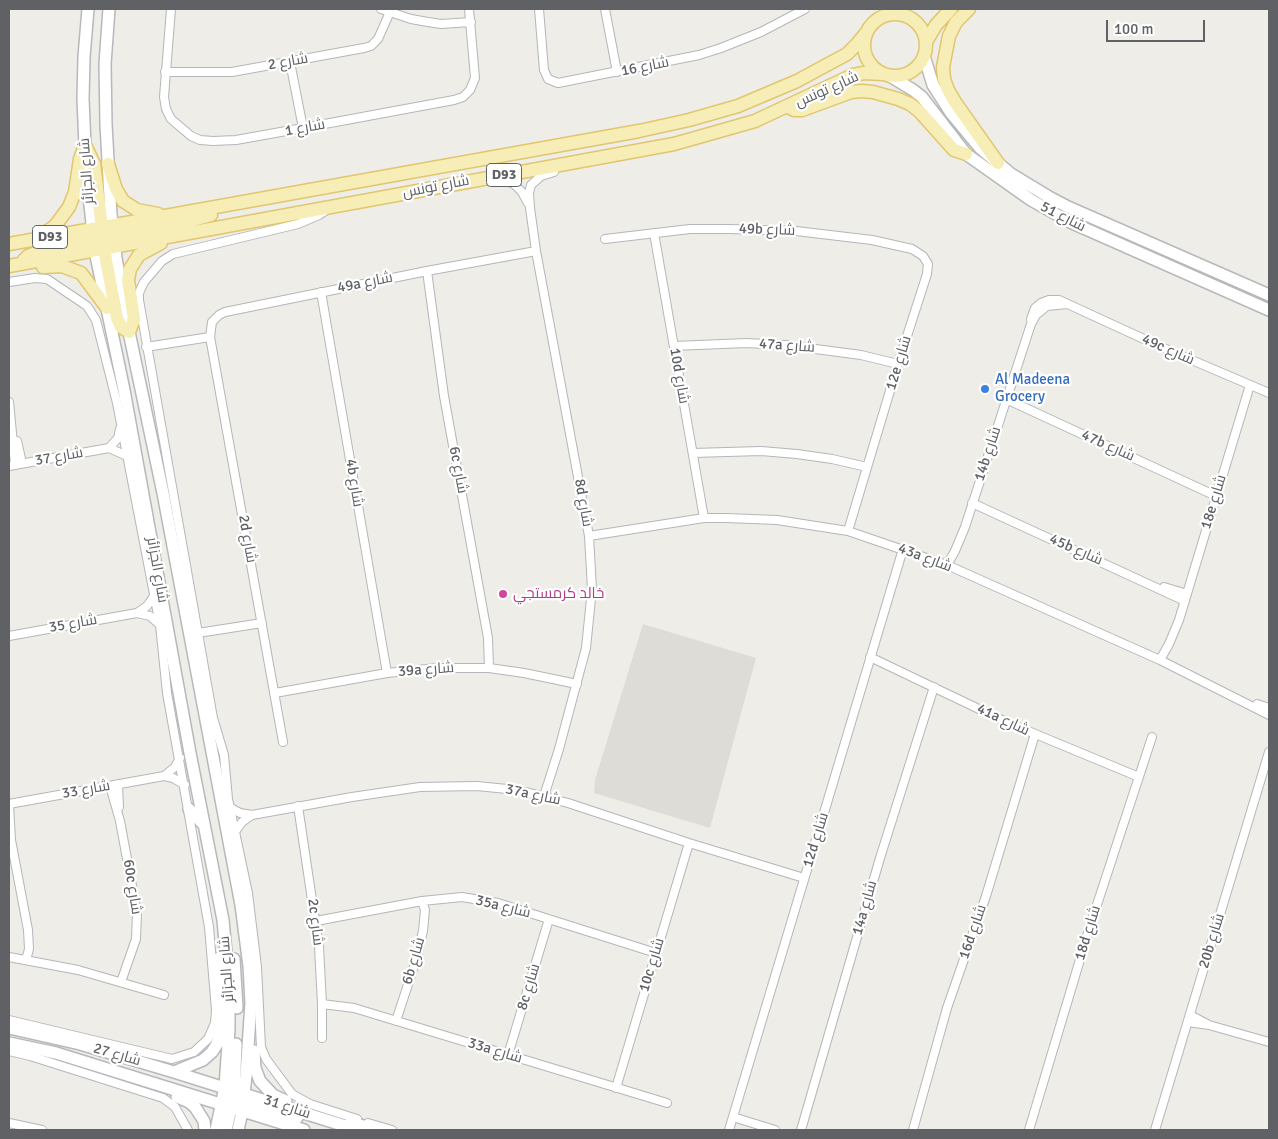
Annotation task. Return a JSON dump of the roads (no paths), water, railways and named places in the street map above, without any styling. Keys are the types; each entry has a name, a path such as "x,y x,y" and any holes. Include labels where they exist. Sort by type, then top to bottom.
{"main road":[{"name":"شارع الجزائر","path":"85,145 83,71 88,9"},
{"name":"شارع الجزائر","path":"108,9 105,88 108,164 103,239 107,308 223,920 229,1007 228,1047 238,1130"},
{"path":"900,14 913,9"},
{"path":"926,42 920,27 908,17 900,14 890,14 872,24 866,33 864,52 874,68 886,75 898,76 913,70 924,56 926,42 936,25 951,9"},
{"path":"969,9 956,22 949,36 943,67 944,79 955,102 998,164"},
{"name":"شارع تونس","path":"15,265 103,239 171,215 639,131 689,120 738,106 797,81 840,58 857,44 866,33"},
{"name":"شارع 51","path":"924,56 930,80 939,95 965,131 998,164 1068,207 1269,294"},
{"name":"شارع تونس","path":"9,244 35,240 177,235 564,164 693,139 755,121 853,75 864,73 886,75"},
{"name":"شارع 51","path":"886,75 922,97 966,154 1018,191 1057,215 1269,310"},
{"path":"788,107 794,110 802,110 851,92 873,92 910,104 920,112 954,150 966,154"},
{"path":"85,145 94,164 103,239 118,322 121,327 129,332 134,319 128,280 132,264 144,251 177,235"},
{"path":"35,240 55,226 69,207 75,192 80,159 85,145"},
{"path":"108,164 118,193 127,204 142,212 171,215"},
{"path":"103,239 199,219 243,203"},
{"path":"15,265 36,267 62,266 75,270 81,273 87,280 107,308"},
{"name":"شارع الجزائر","path":"129,332 170,528 240,905 249,966 251,1003 233,1099 216,1130"},
{"path":"116,403 124,390"},
{"path":"170,528 183,543"},
{"path":"189,809 204,825"},
{"path":"240,905 248,893"},
{"path":"174,1072 203,1060 217,1044 221,1025 218,934 220,923 223,920"},
{"path":"251,1003 255,1022 255,1068 260,1082 267,1090 273,1095 290,1102 375,1130"},
{"name":"شارع 27","path":"9,1028 75,1040 174,1072 233,1099"},
{"name":"شارع 27","path":"10,1046 56,1053 233,1099"},
{"path":"56,1053 73,1063 182,1098 195,1107 200,1114 205,1130"},
{"path":"226,1130 233,1099 338,1130"},
{"name":"شارع 31","path":"233,1099 304,1130"},
{"name":"شارع 31","path":"233,1099 358,1130"},
{"path":"269,1130 287,1130"}],"street":[{"name":"شارع 1","path":"171,9 164,97 168,114 170,119 195,138 213,141 236,140 463,97 470,90 475,78 469,9"},
{"path":"381,9 428,22 442,24 470,22"},
{"name":"شارع 16","path":"539,9 544,70 548,79 562,83 674,61 721,48 761,32 805,9"},
{"path":"605,9 617,72"},
{"name":"شارع 2","path":"165,72 232,72 368,47 378,39 390,12"},
{"path":"290,62 303,128"},
{"name":"8d شارع","path":"544,796 577,684 586,648 592,608 589,536 536,251 529,193 535,180 544,174 559,170 564,164"},
{"name":"8d شارع","path":"471,180 480,184 499,180 510,182 522,192 530,208"},
{"path":"329,207 319,215 298,224 181,251 167,257 144,282 139,293 140,309 213,718 224,754 229,807 248,893 257,967 260,1042 263,1052 287,1089 297,1098 310,1104 392,1130"},
{"name":"49b شارع","path":"605,240 690,229 729,228 813,232 872,240 908,248 916,251 925,259"},
{"name":"10d شارع","path":"654,233 704,518"},
{"name":"49a شارع","path":"210,336 212,322 222,313 536,251"},
{"name":"12e شارع","path":"848,531 927,274 928,267 925,259"},
{"name":"6c شارع","path":"427,271 444,396 488,638 489,668"},
{"path":"9,282 35,278 47,279 87,306 96,320 121,426 160,625 167,693 209,927 216,1010 215,1023 208,1039 194,1052 172,1059 75,1040 9,1020"},
{"name":"4b شارع","path":"321,292 387,673"},
{"name":"49c شارع","path":"1046,304 1067,304 1269,393"},
{"name":"14b شارع","path":"950,567 965,527 1031,324 1046,304"},
{"path":"146,347 210,336"},
{"name":"2d شارع","path":"210,336 283,742"},
{"name":"47a شارع","path":"674,346 727,344 785,345 861,355 898,364"},
{"name":"18e شارع","path":"1163,662 1179,620 1250,385"},
{"path":"9,402 15,464"},
{"name":"47b شارع","path":"1005,402 1035,413 1182,479 1217,492"},
{"path":"121,426 118,438 109,448 127,456"},
{"name":"شارع 37","path":"15,464 109,448"},
{"path":"693,453 734,451 788,453 832,459 867,467"},
{"name":"45b شارع","path":"971,507 1004,518 1148,583 1186,597"},
{"name":"43a شارع","path":"589,536 704,518 776,520 848,531 950,567 1163,662 1269,715"},
{"name":"12d شارع","path":"729,1130 903,549"},
{"path":"137,613 147,606 154,596"},
{"path":"137,613 150,616 160,625"},
{"name":"شارع 35","path":"9,636 137,613"},
{"path":"198,633 262,623"},
{"name":"41a شارع","path":"870,657 1035,734 1139,777"},
{"name":"39a شارع","path":"275,693 387,673 437,668 489,668 577,684"},
{"name":"14a شارع","path":"801,1130 880,858 934,687"},
{"name":"43a شارع","path":"1238,698 1269,708"},
{"name":"16d شارع","path":"913,1130 947,1008 986,896 1035,734"},
{"name":"18d شارع","path":"1029,1130 1090,926 1152,737"},
{"name":"20b شارع","path":"1155,1130 1269,752"},
{"path":"164,776 175,767 180,758"},
{"path":"164,776 173,778 185,785"},
{"name":"شارع 33","path":"9,804 164,776"},
{"name":"60c شارع","path":"114,785 138,922 134,948 122,982"},
{"name":"37a شارع","path":"252,815 384,791 420,787 477,786 507,789 544,796 595,811 689,843 804,878"},
{"path":"9,804 10,836 28,930 26,960"},
{"name":"2c شارع","path":"298,806 316,921 322,1004 322,1038"},
{"path":"229,807 240,813 252,815"},
{"path":"235,832 242,822 252,815"},
{"name":"10c شارع","path":"616,1088 689,843"},
{"name":"35a شارع","path":"316,921 443,898 480,899 656,953"},
{"name":"6b شارع","path":"396,1021 416,960 423,931 425,910 422,901"},
{"name":"8c شارع","path":"508,1055 549,919"},
{"path":"9,957 78,970 164,995"},
{"name":"33a شارع","path":"322,1004 354,1008 667,1103"},
{"path":"1189,1018 1269,1042"},
{"path":"10,1046 30,1056 164,1098 175,1107 188,1130"},
{"path":"733,1118 775,1130"},
{"path":"9,1123 42,1130"}],"place":[{"name":"Al Madeena Grocery","path":"985,389"},
{"name":"خالد كرمستجي","path":"503,594"}]}
